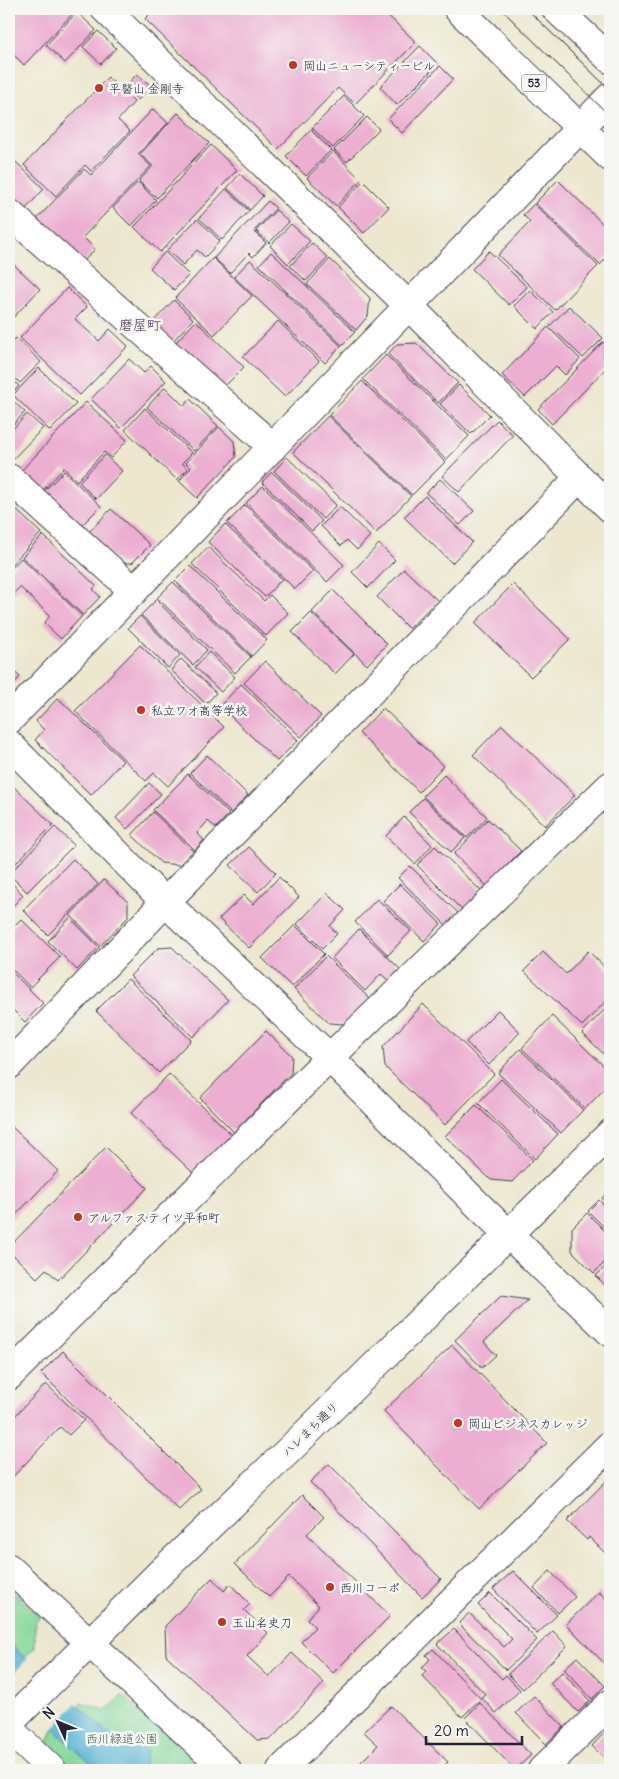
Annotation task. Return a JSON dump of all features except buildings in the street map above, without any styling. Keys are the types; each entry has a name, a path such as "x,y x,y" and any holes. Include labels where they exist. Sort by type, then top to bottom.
{"main road":[{"path":"105,9 409,306 610,508"},
{"name":"53","path":"458,9 610,157"},
{"path":"556,9 610,59"},
{"path":"9,720 610,97"},
{"path":"9,213 272,447"},
{"path":"9,478 134,590"},
{"path":"9,1065 579,478"},
{"path":"9,744 166,902 330,1058 610,1332"},
{"path":"9,1376 330,1058 610,786"},
{"name":"ハレまち通り","path":"17,1715 610,1134"},
{"path":"280,1770 610,1445"},
{"path":"9,1568 228,1770"},
{"path":"542,1770 610,1704"},
{"path":"9,1729 52,1770"}],"green space":[{"path":"9,1588 40,1617 35,1622 35,1647 9,1674"},
{"name":"西川緑道公園","path":"123,1695 204,1770 72,1770 46,1746 53,1730 81,1703 106,1710"}],"water":[{"path":"9,1643 118,1742 133,1738 147,1750 144,1765 149,1770 98,1770 9,1689"}],"pier":[{"path":"29,1657 77,1702 51,1731 9,1692 9,1679"}],"tram line":[{"path":"501,9 610,116"},
{"path":"527,9 610,90"}],"place":[{"name":"岡山ニューシティービル","path":"293,65"},
{"name":"平醫山 金剛寺","path":"99,88"},
{"name":"私立ワオ高等学校","path":"141,710"},
{"name":"アルファステイツ平和町","path":"78,1217"},
{"name":"岡山ビジネスカレッジ","path":"458,1423"},
{"name":"西川コーポ","path":"330,1587"},
{"name":"玉山名史刀","path":"222,1622"}],"district":[{"name":"磨屋町","path":"140,325"}]}
